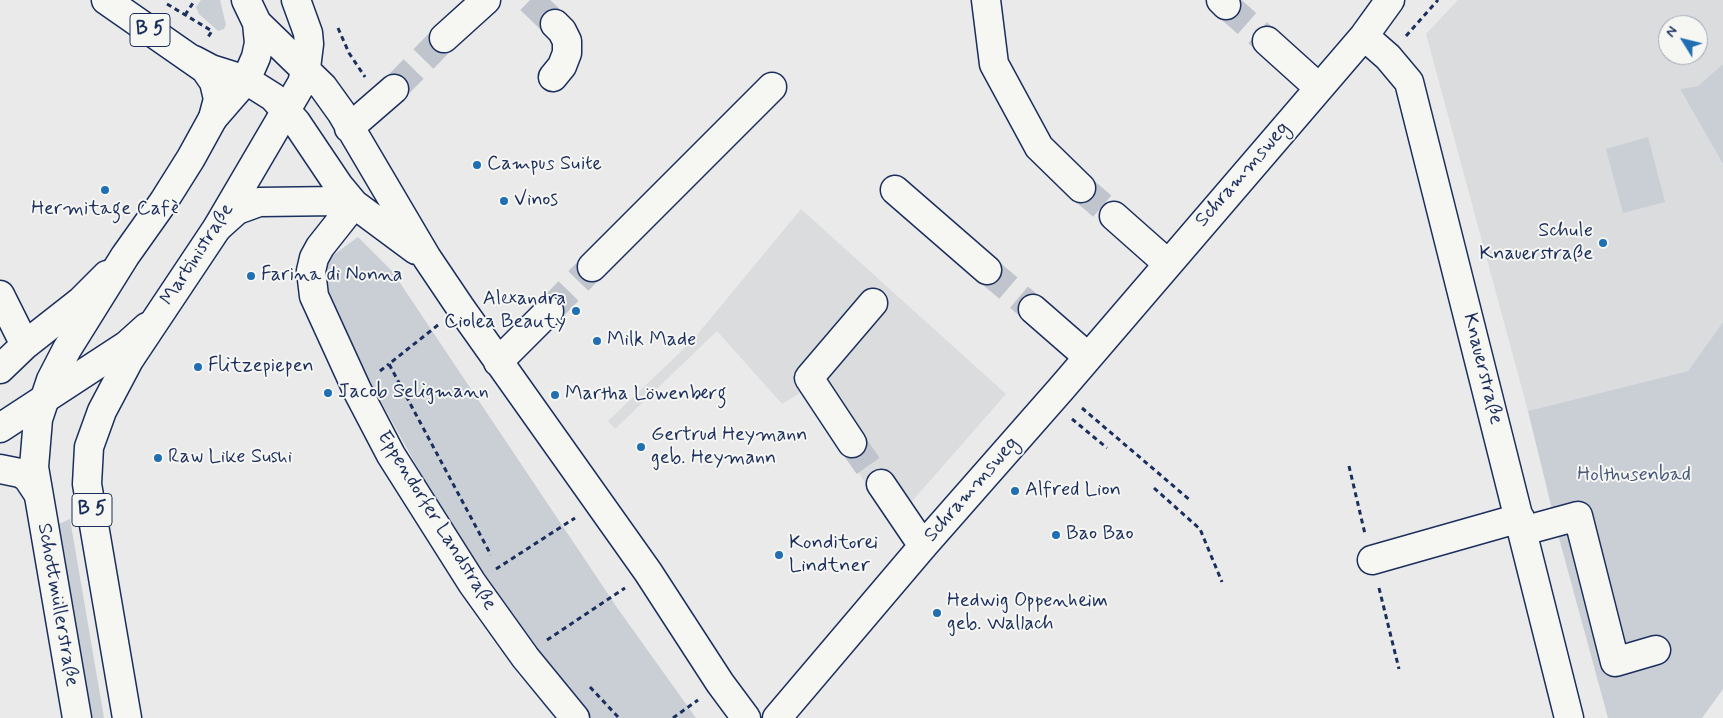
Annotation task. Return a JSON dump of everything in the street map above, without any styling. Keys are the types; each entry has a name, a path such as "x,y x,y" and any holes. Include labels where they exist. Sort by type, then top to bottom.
{"street":[{"name":"B 5","path":"38,492 34,466 34,443 43,401 66,349 125,256 164,201 213,118 218,99 216,87 200,50 106,0"},
{"name":"B 5","path":"296,0 308,33 309,55 306,68"},
{"path":"444,38 486,0"},
{"path":"986,0 994,64 1039,147 1081,188"},
{"name":"Schrammsweg","path":"777,718 923,546 1056,395 1318,87 1364,36 1390,0"},
{"path":"251,11 324,86 427,258 498,362 648,572 720,683 746,718"},
{"path":"213,118 246,80 253,68 259,43 251,11"},
{"path":"553,77 562,66 567,53 567,42 562,31 555,24"},
{"name":"Knauerstraße","path":"1364,36 1388,57 1409,82 1570,718"},
{"path":"1267,41 1318,87"},
{"path":"200,50 211,69 246,80 273,97 287,110 339,186 354,204 427,258"},
{"name":"Martinistraße","path":"0,428 127,345 157,317 217,228 287,110 302,83 306,68"},
{"path":"592,267 772,87"},
{"path":"349,128 394,89"},
{"path":"895,190 987,270"},
{"path":"217,228 237,210 259,202 338,201 354,204"},
{"name":"Eppendorfer Landstraße","path":"354,204 320,247 314,258 311,271 314,296 357,390 391,454 472,583 524,657 575,718"},
{"path":"1114,216 1167,263"},
{"path":"0,369 25,345 81,301 125,256"},
{"path":"0,295 25,345"},
{"path":"852,443 809,378 873,303"},
{"path":"1033,309 1088,357"},
{"path":"498,362 549,310"},
{"name":"B 5","path":"127,718 87,484 87,464 89,447 102,411 129,360 157,317"},
{"path":"0,468 20,473 27,477 38,492"},
{"path":"881,484 923,546"},
{"name":"Schottmüllerstraße","path":"38,492 77,718"},
{"path":"1372,560 1522,525 1578,516 1615,662 1656,650"}],"path":[{"path":"160,0 212,32 200,50"},
{"path":"184,15 195,0"},
{"path":"1388,57 1438,0"},
{"path":"338,26 349,53 366,80"},
{"path":"460,307 389,364 498,568"},
{"path":"1056,395 1107,448"},
{"path":"1056,395 1191,501"},
{"path":"1154,488 1200,529 1222,582"},
{"path":"472,583 598,503"},
{"path":"524,657 648,572"},
{"path":"542,632 554,648"},
{"path":"586,683 619,718"}],"shaded area":[{"name":"Schule Knauerstraße","path":"1458,0 1723,0 1723,64 1698,86 1680,89 1723,164 1723,322 1688,371 1528,411 1426,34"},
{"path":"801,209 1006,394 893,523 803,391 782,404 717,331 615,429 608,421 692,341"}],"green space":[{"path":"201,0 220,0 226,25 224,29 218,31 199,14 196,7"},
{"path":"1723,64 1723,164 1680,89 1698,86"},
{"path":"1648,137 1665,202 1623,213 1606,149"},
{"path":"358,237 392,271 618,609 696,718 587,718 473,567 326,303 324,262"},
{"name":"Holthusenbad","path":"1723,322 1723,689 1702,718 1608,718 1559,538 1528,411 1688,371"},
{"path":"70,519 104,718 92,718 59,524"}],"tunnel":[{"path":"530,0 555,24"},
{"path":"1226,5 1267,41"},
{"path":"394,89 444,38"},
{"path":"1081,188 1114,216"},
{"path":"549,311 592,267"},
{"path":"987,270 1033,309"},
{"path":"852,443 881,484"}],"place":[{"name":"Campus Suite","path":"477,165"},
{"name":"Hermitage Cafè","path":"105,190"},
{"name":"Vinos","path":"504,201"},
{"name":"Schule Knauerstraße","path":"1603,243"},
{"name":"Farina di Nonna","path":"251,276"},
{"name":"Alexandra Ciolea Beauty","path":"576,311"},
{"name":"Milk Made","path":"597,341"},
{"name":"Flitzepiepen","path":"198,367"},
{"name":"Jacob Seligmann","path":"328,393"},
{"name":"Martha Löwenberg","path":"555,395"},
{"name":"Gertrud Heymann geb. Heymann","path":"641,447"},
{"name":"Raw Like Sushi","path":"158,458"},
{"name":"Alfred Lion","path":"1015,491"},
{"name":"Bao Bao","path":"1056,535"},
{"name":"Konditorei Lindtner","path":"779,555"},
{"name":"Hedwig Oppenheim geb. Wallach","path":"937,613"}]}
